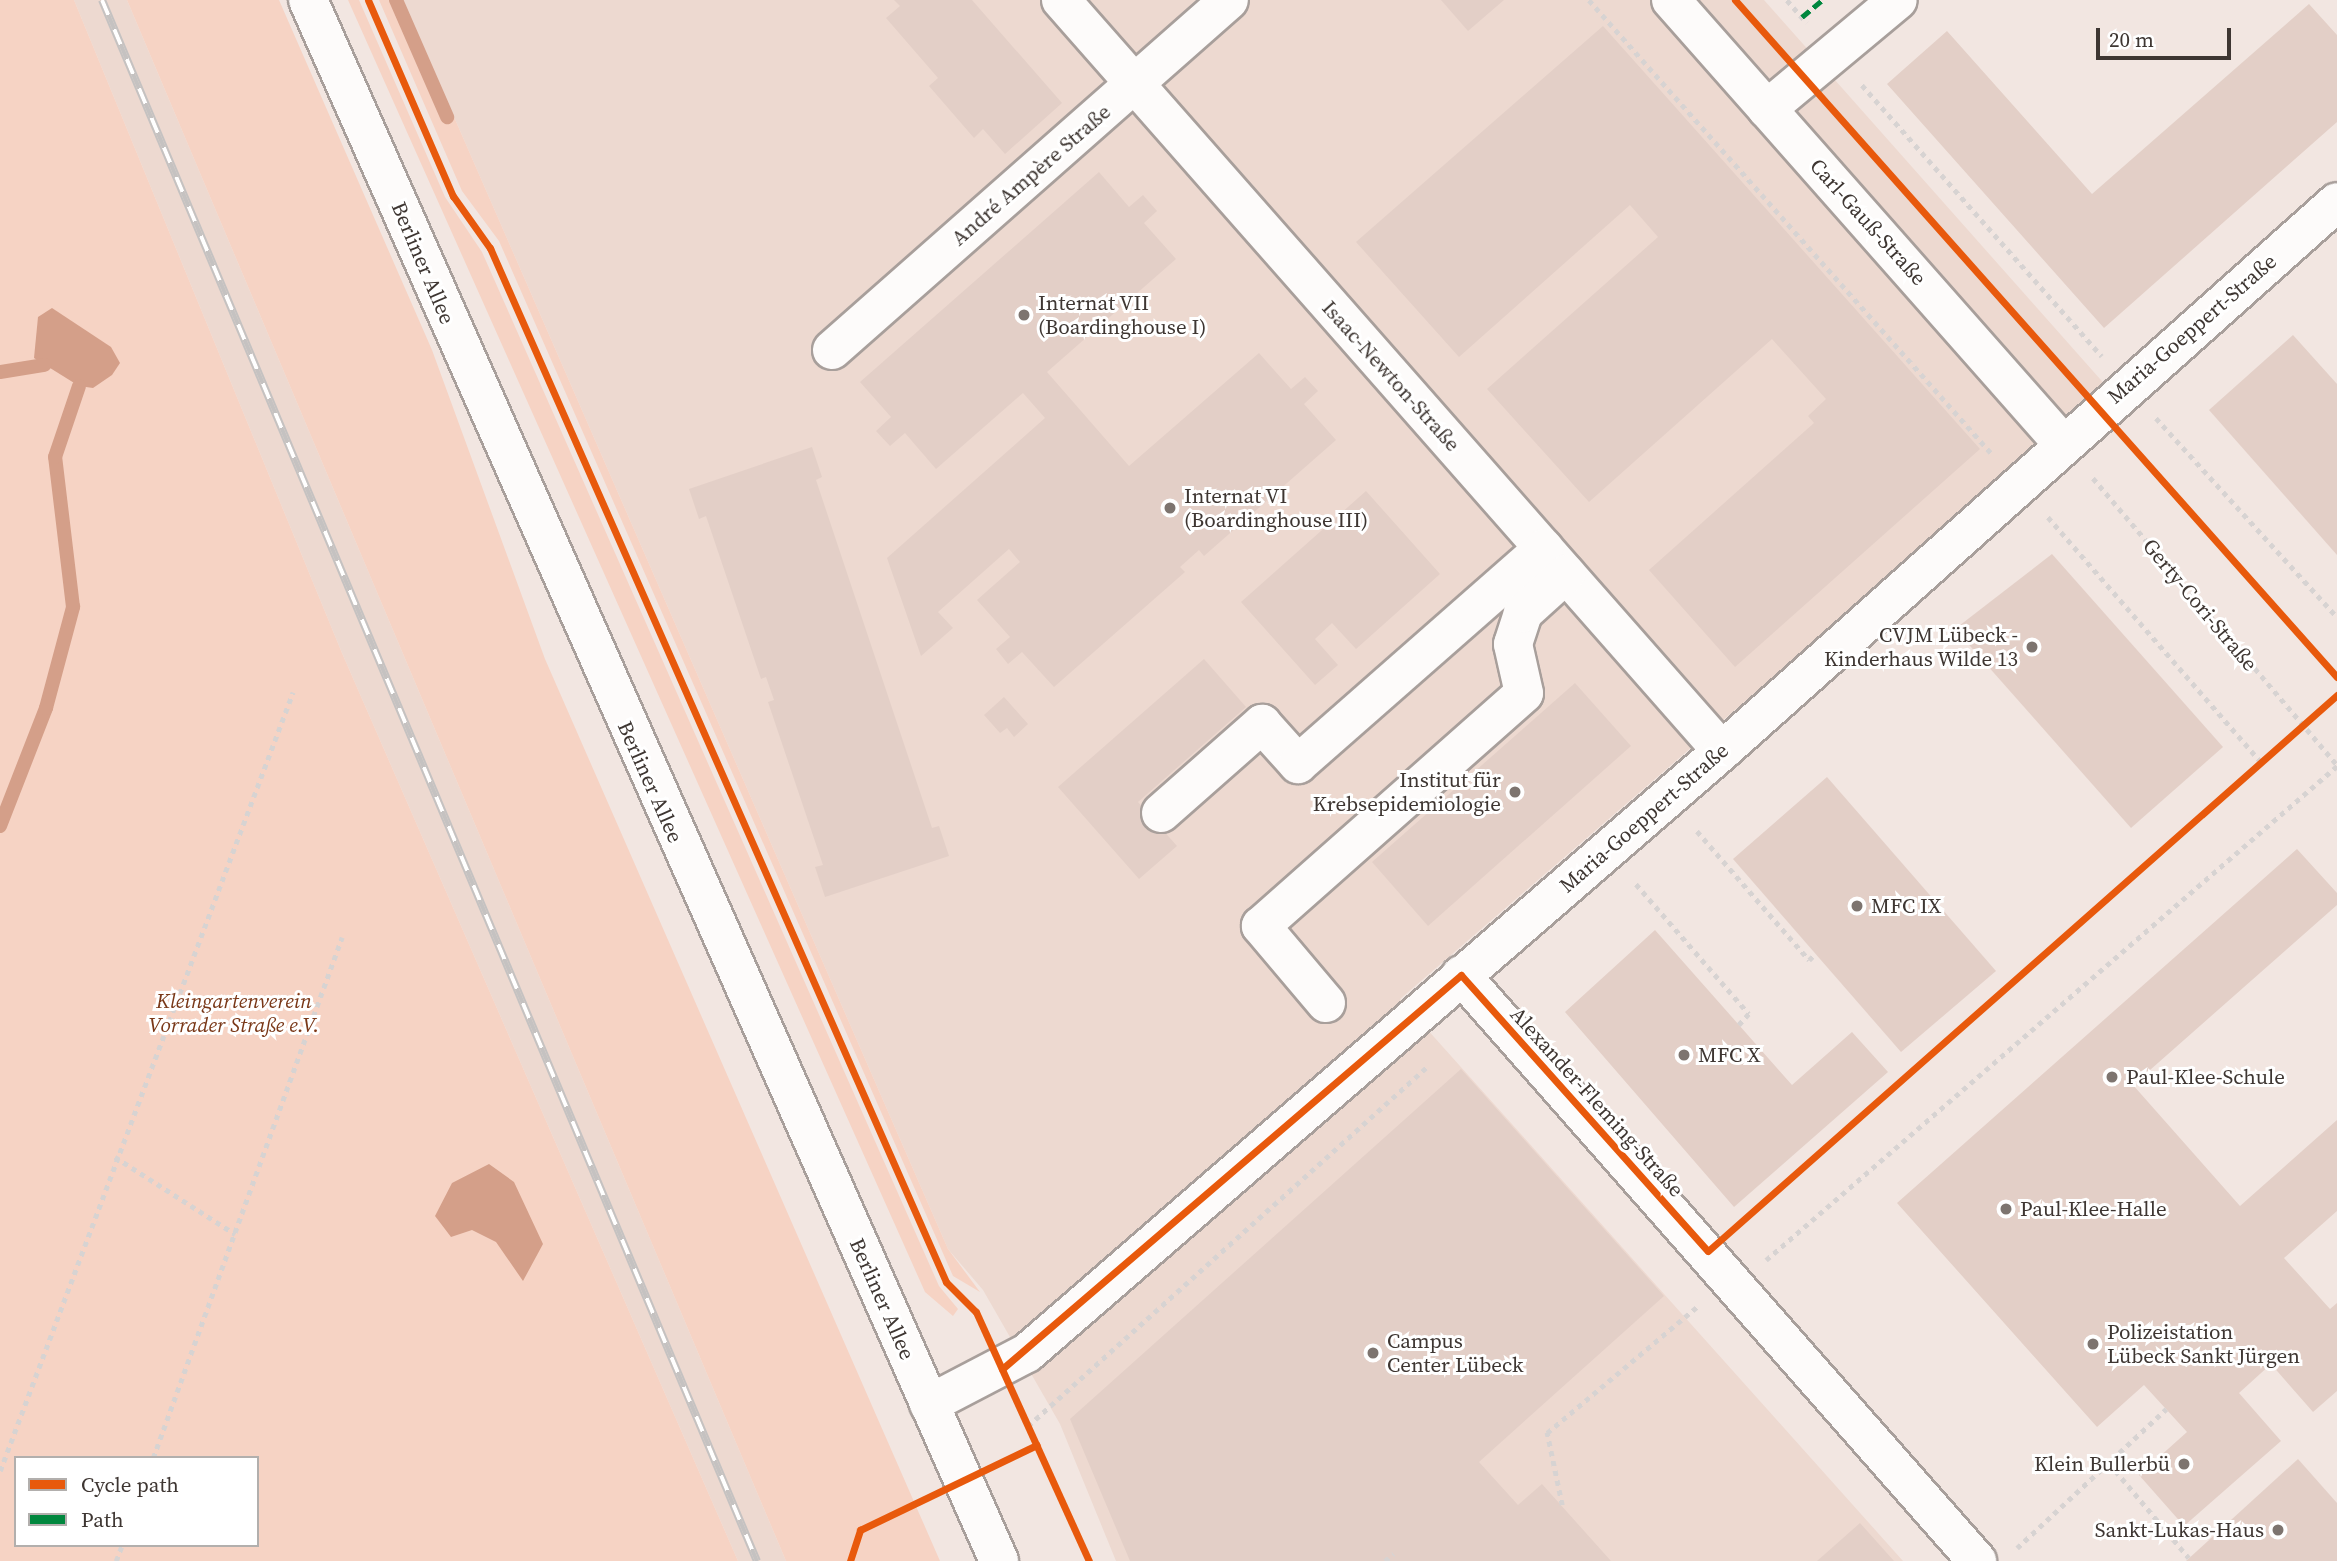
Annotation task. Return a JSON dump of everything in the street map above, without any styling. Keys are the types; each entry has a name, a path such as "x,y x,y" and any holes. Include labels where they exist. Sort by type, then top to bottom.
{"street":[{"name":"Berliner Allee","path":"308,0 999,1561"},
{"name":"Isaac-Newton-Straße","path":"1061,0 1722,751"},
{"name":"André Ampère Straße","path":"832,351 1229,0"},
{"name":"Carl-Gauß-Straße","path":"1671,0 2064,444"},
{"path":"1767,109 1836,55 1898,0"},
{"name":"Maria-Goeppert-Straße","path":"929,1404 1027,1353 1722,751 2337,202"},
{"path":"1161,813 1262,724 1298,764 1555,561"},
{"path":"1326,1003 1261,926 1524,693 1513,644 1523,613 1555,561"},
{"name":"Alexander-Fleming-Straße","path":"1461,975 1737,1284 1977,1561"}],"path":[{"path":"1589,0 2261,762"},
{"path":"1787,0 2128,386 2337,617"},
{"path":"0,1471 115,1157 293,692"},
{"path":"2292,735 2311,718"},
{"path":"2251,771 2272,753"},
{"path":"1562,1505 1547,1433 1676,1319 1737,1284 2337,766"},
{"path":"1697,831 1810,960 1815,954"},
{"path":"1636,884 1749,1014 1738,1024"},
{"path":"154,1456 342,937"},
{"path":"115,1157 235,1234"},
{"path":"2013,1552 2166,1409"},
{"path":"2109,1463 2189,1558"},
{"path":"1385,1561 1394,1553"}],"shaded area":[{"path":"74,0 127,0 786,1561 738,1561 342,653"},
{"path":"403,0 1764,0 2108,388 1400,999 1903,1561 1116,1561 1060,1424 983,1290 948,1249"},
{"path":"52,308 111,347 120,363 112,375 93,388 79,386 34,358 38,317"},
{"path":"489,1164 514,1182 543,1244 523,1281 496,1242 472,1230 451,1237 435,1216 452,1183"}],"green space":[{"name":"Kleingartenverein Vorrader Straße e.V.","path":"0,0 74,0 342,653 738,1561 0,1561"},
{"path":"127,0 279,0 432,350 545,659 940,1561 786,1561"},
{"path":"348,0 359,0 445,197 482,252 939,1286 958,1309 953,1316 925,1292"},
{"path":"379,0 403,0 948,1249 980,1292 953,1276 499,241 462,191"}],"building":[{"path":"894,0 972,0 1062,103 1005,154 983,129 974,138 929,86 938,78 886,18 900,6"},
{"path":"1441,0 1504,0 1468,31"},
{"path":"2309,4 2337,35 2337,122 2104,328 1887,84 1947,31 2092,194"},
{"path":"1603,26 1980,449 1735,667 1649,570 1814,423 1808,416 1826,399 1772,339 1589,502 1487,389 1658,237 1630,205 1459,357 1356,242"},
{"path":"1099,172 1129,207 1143,195 1157,211 1144,223 1176,259 1047,372 1129,466 1259,353 1291,389 1305,377 1318,391 1304,404 1336,440 1204,556 1199,550 1180,567 1185,572 1054,687 1022,652 1008,664 996,649 1010,637 977,600 1020,562 1009,549 938,612 953,628 921,656 887,558 1045,418 1023,393 936,469 905,433 890,446 876,431 891,417 860,382"},
{"path":"2293,335 2337,384 2337,555 2209,410"},
{"path":"812,447 822,477 816,480 932,828 939,826 949,856 825,897 815,867 823,865 768,702 774,700 766,677 761,679 706,516 699,519 689,489"},
{"path":"1366,491 1440,574 1356,649 1332,623 1315,639 1338,665 1315,685 1241,602"},
{"path":"2052,554 2223,747 2131,828 1955,629"},
{"path":"1204,659 1246,707 1138,802 1177,846 1139,879 1058,787"},
{"name":"Institut für Krebsepidemiologie","path":"1575,683 1631,746 1428,926 1372,862"},
{"path":"1004,697 1028,724 1014,737 1007,728 1000,733 984,715"},
{"name":"MFC IX","path":"1827,777 1996,971 1901,1052 1733,859"},
{"path":"2297,849 2337,893 2337,905 2133,1085 2240,1206 2337,1120 2337,1211 2284,1258 2330,1309 2337,1303 2337,1391 2313,1412 2271,1364 2239,1393 2281,1441 2184,1526 2139,1475 2187,1432 2144,1385 2097,1427 1897,1203"},
{"name":"MFC X","path":"1655,930 1792,1085 1852,1032 1888,1072 1734,1207 1565,1012"},
{"name":"Campus Center Lübeck","path":"1461,1069 1664,1296 1479,1462 1518,1505 1542,1484 1611,1561 1130,1561 1070,1419"},
{"name":"Sankt-Lukas-Haus","path":"2298,1459 2337,1503 2337,1561 2186,1561"},
{"path":"1860,1523 1894,1561 1817,1561 1825,1554"}],"waterway":[{"path":"396,0 447,117"},
{"path":"0,372 44,365"},
{"path":"0,826 46,708 73,607 55,457 79,386"}],"railway":[{"path":"102,0 757,1561"}],"marked path":[{"path":"1802,17 1822,0"}],"cycle path":[{"path":"368,0 453,196 490,248 946,1282 976,1312 1089,1561"},
{"path":"1735,0 2337,677"},
{"path":"1002,1369 1461,975 1708,1251 2337,695"},
{"path":"850,1561 860,1530 1037,1445"}],"place":[{"name":"Internat VII (Boardinghouse I)","path":"1024,315"},
{"name":"Internat VI (Boardinghouse III)","path":"1170,508"},
{"name":"CVJM Lübeck - Kinderhaus Wilde 13","path":"2032,647"},
{"name":"Institut für Krebsepidemiologie","path":"1515,792"},
{"name":"MFC IX","path":"1857,906"},
{"name":"MFC X","path":"1684,1055"},
{"name":"Paul-Klee-Schule","path":"2112,1077"},
{"name":"Paul-Klee-Halle","path":"2006,1209"},
{"name":"Polizeistation Lübeck Sankt Jürgen","path":"2093,1344"},
{"name":"Campus Center Lübeck","path":"1373,1353"},
{"name":"Klein Bullerbü","path":"2184,1464"},
{"name":"Sankt-Lukas-Haus","path":"2278,1530"}]}
